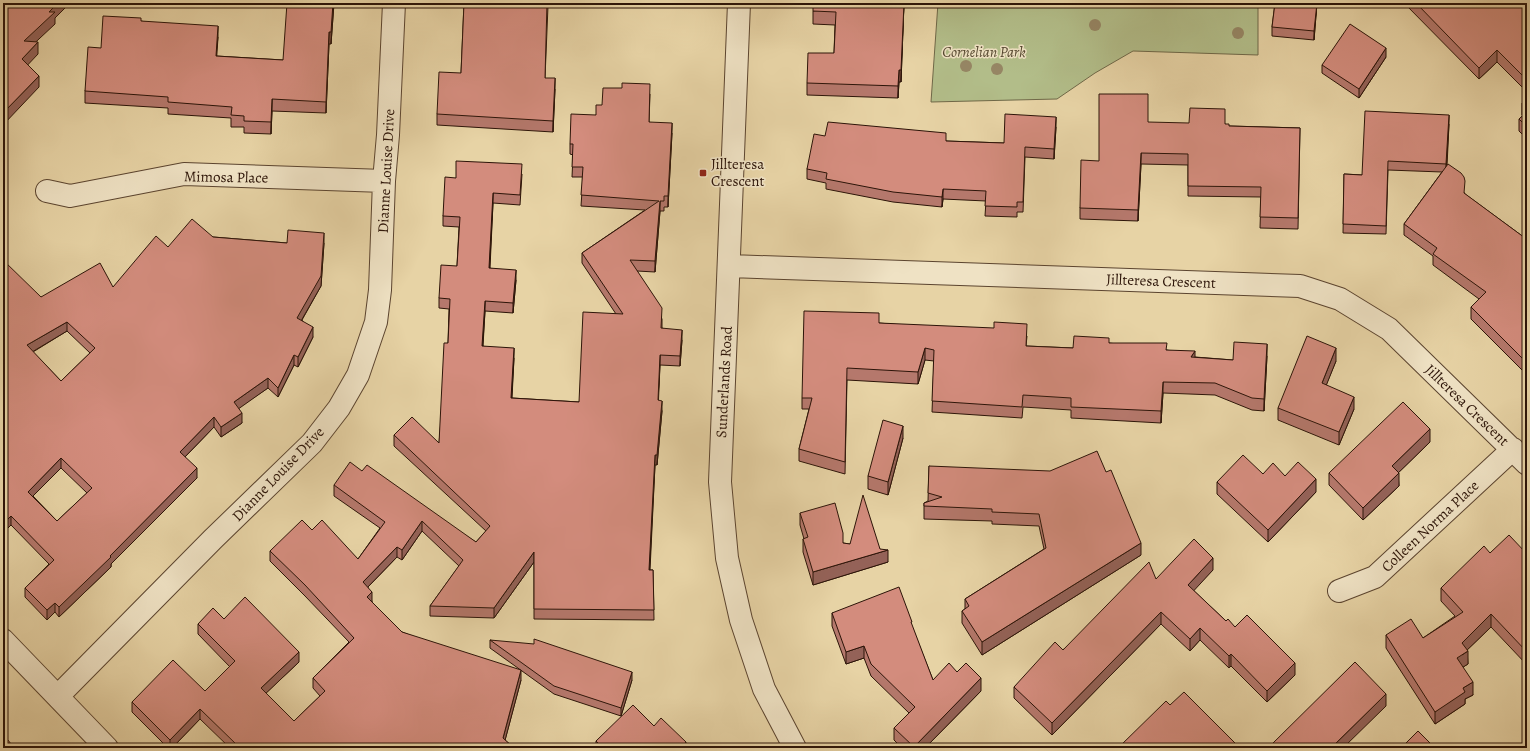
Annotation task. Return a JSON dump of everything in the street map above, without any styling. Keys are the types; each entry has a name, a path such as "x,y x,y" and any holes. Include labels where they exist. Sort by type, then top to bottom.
{"street":[{"name":"Dianne Louise Drive","path":"58,696 213,539 312,443 347,396 358,375 376,322 380,290 384,181 388,135 394,3"},
{"name":"Sunderlands Road","path":"739,3 730,266 720,482 727,558 741,620 764,688 795,748"},
{"name":"Mimosa Place","path":"47,191 70,196 184,174 384,181"},
{"name":"Jillteresa Crescent","path":"730,266 1300,286 1340,299 1389,329 1520,457"},
{"name":"Colleen Norma Place","path":"1339,590 1375,576 1520,457"},
{"path":"3,640 107,748"}],"green space":[{"name":"Cornelian Park","path":"938,3 1258,3 1258,55 1133,51 1095,73 1057,99 931,102"}],"building":[{"path":"3,3 58,3 49,12 55,12 24,41 38,42 22,59 39,76 3,113"},
{"path":"287,3 333,3 331,32 329,32 326,102 272,99 271,122 244,121 244,116 231,115 232,107 168,102 168,97 85,91 88,47 101,48 103,16 141,18 141,21 218,26 216,56 283,60"},
{"path":"464,3 547,3 545,78 555,78 553,121 437,114 439,72 461,73"},
{"path":"813,3 904,3 901,70 899,70 898,86 807,83 808,53 834,53 836,12 813,11"},
{"path":"1275,3 1317,3 1314,31 1272,27"},
{"path":"1416,3 1520,3 1527,10 1527,80 1497,50 1479,68"},
{"path":"1350,24 1386,48 1359,89 1322,65"},
{"path":"622,83 650,84 649,122 672,123 668,196 664,196 664,201 660,201 655,261 630,260 662,308 661,328 682,330 680,356 660,355 658,400 662,401 657,455 655,455 649,570 653,570 654,610 534,609 534,552 494,608 430,606 463,560 422,521 402,550 397,547 363,582 372,592 367,597 402,632 521,670 503,738 514,748 234,748 237,745 200,709 170,740 132,702 173,660 205,691 235,661 198,624 213,608 224,619 245,597 299,652 261,688 294,721 325,691 313,678 354,638 305,585 270,551 302,520 312,530 322,520 358,559 385,522 334,485 350,462 362,471 367,465 476,542 490,526 394,435 412,417 439,443 444,343 448,343 450,299 439,298 441,265 457,266 460,217 443,216 445,177 456,178 456,161 522,164 520,195 493,193 489,268 516,270 513,303 485,301 482,346 514,348 511,398 579,402 583,312 623,314 582,253 659,201 581,195 583,167 572,167 573,144 570,144 571,114 596,115 596,105 602,105 603,88 622,88"},
{"path":"1099,94 1148,94 1148,122 1189,123 1190,108 1225,109 1225,124 1229,124 1229,126 1300,128 1298,218 1260,217 1261,187 1188,186 1188,154 1141,153 1138,210 1080,208 1081,160 1099,161"},
{"path":"1527,98 1527,107 1522,103"},
{"path":"1365,111 1449,115 1446,164 1388,161 1386,226 1343,224 1344,174 1362,175"},
{"path":"1527,112 1527,127 1519,119"},
{"path":"1005,114 1056,117 1054,149 1025,147 1023,202 1017,202 1017,207 985,206 986,191 943,189 942,197 893,192 826,179 827,173 807,169 814,134 825,136 828,122 946,133 946,141 1004,143"},
{"path":"1448,164 1461,173 1464,177 1464,193 1525,238 1527,236 1527,366 1524,364 1526,362 1471,307 1486,292 1433,254 1437,248 1404,224"},
{"path":"192,219 213,237 287,243 288,230 324,233 321,276 297,318 313,327 298,357 294,355 278,388 268,378 234,402 242,413 221,427 214,417 180,452 197,468 110,556 111,557 59,607 55,603 47,610 25,588 54,560 11,516 3,524 3,260 41,297 100,263 113,287 156,236 168,247","holes":["67,322 95,348 61,381 27,345","61,458 92,488 57,521 28,492"]},
{"path":"804,311 879,313 879,323 994,328 994,322 1027,324 1026,346 1073,348 1074,336 1109,338 1109,343 1167,343 1166,350 1195,351 1191,357 1233,360 1234,342 1267,344 1264,399 1252,398 1215,383 1163,382 1161,411 1071,407 1071,398 1023,395 1022,407 932,401 934,350 925,348 918,372 847,368 845,462 799,449 812,398 802,398"},
{"path":"1307,336 1336,348 1322,383 1354,397 1339,432 1278,408"},
{"path":"1403,402 1430,429 1392,466 1399,473 1363,508 1329,473"},
{"path":"883,420 903,426 888,482 868,476"},
{"path":"1097,451 1106,472 1111,470 1141,543 982,642 962,611 969,606 965,599 1046,548 1039,514 992,512 992,509 924,506 924,503 942,497 928,493 929,466 1050,471"},
{"path":"1243,455 1263,474 1273,463 1285,476 1298,462 1316,479 1268,530 1217,482"},
{"path":"863,495 880,549 888,550 813,572 803,539 808,537 800,513 835,503 843,533 843,543 850,544"},
{"path":"1509,535 1527,554 1527,652 1491,614 1462,643 1468,651 1457,658 1473,682 1463,688 1465,692 1435,712 1386,635 1411,619 1423,638 1463,612 1441,588 1484,546 1490,553"},
{"path":"1194,539 1213,558 1188,585 1226,621 1228,619 1235,627 1247,615 1295,663 1267,691 1231,654 1229,656 1200,628 1190,639 1161,612 1052,723 1014,687 1055,642 1063,650 1149,562 1156,579"},
{"path":"899,587 933,680 949,663 957,672 966,663 981,678 914,747 894,728 915,707 871,664 864,646 846,652 832,613"},
{"path":"534,639 632,672 621,708 554,686 490,640 534,644"},
{"path":"1355,662 1386,694 1331,748 1273,748 1270,746"},
{"path":"1184,692 1240,748 1118,748 1166,701 1170,705"},
{"path":"633,705 654,726 661,718 686,742 681,748 603,748 596,741"},
{"path":"1418,731 1435,748 1401,748"},
{"path":"8,740 14,748 3,748 3,743"}],"place":[{"name":"Jillteresa Crescent","path":"703,173"}]}
